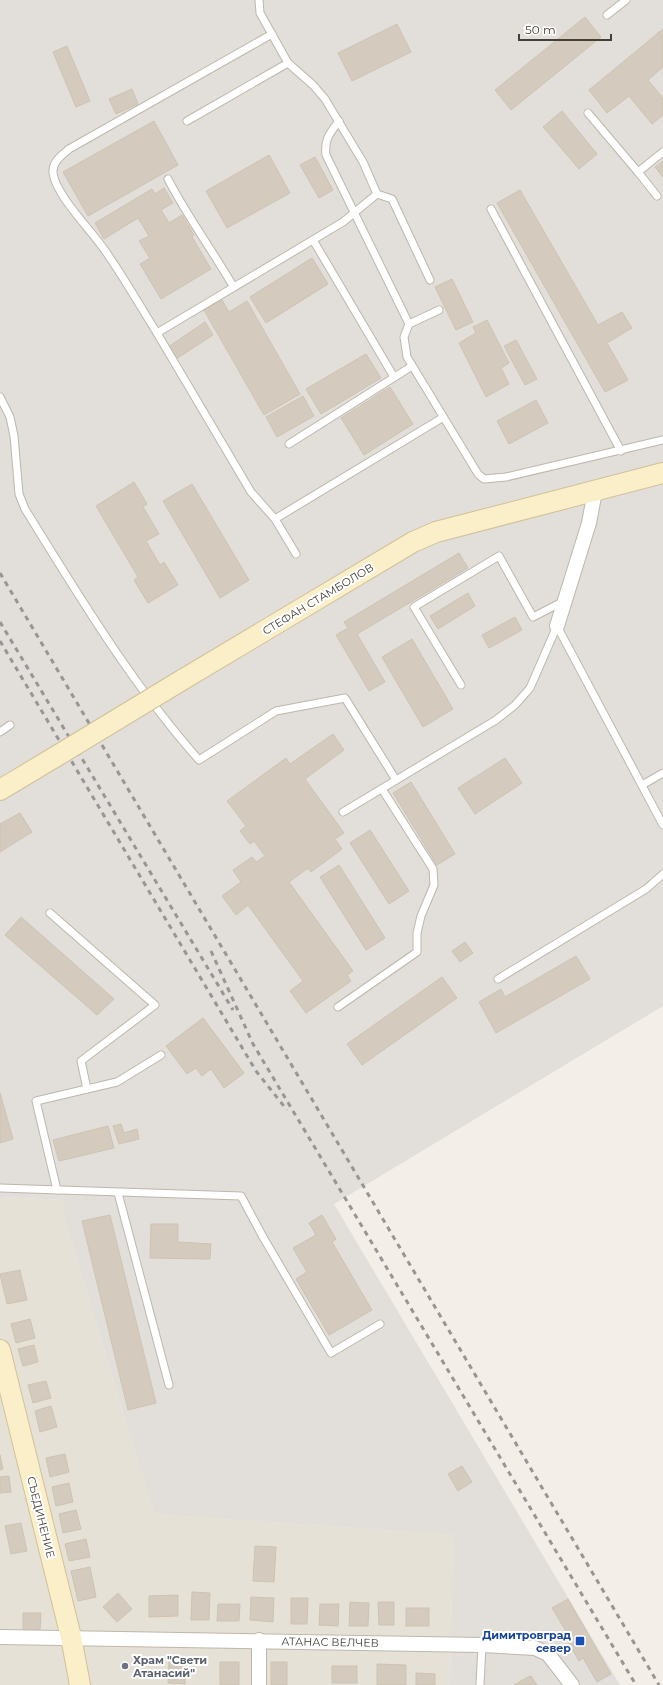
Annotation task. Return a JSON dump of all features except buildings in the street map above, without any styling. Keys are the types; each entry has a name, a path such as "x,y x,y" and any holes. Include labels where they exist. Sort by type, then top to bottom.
{"street":[{"name":"СТЕФАН СТАМБОЛОВ","path":"0,790 413,542 436,532 663,473"},
{"path":"557,626 589,523 595,491"},
{"name":"СЪЕДИНЕНИЕ","path":"0,1350 71,1637 80,1685"},
{"name":"АТАНАС ВЕЛЧЕВ","path":"0,1637 259,1640 482,1645 535,1648 548,1654 572,1685"},
{"path":"259,1640 259,1685"}],"lane":[{"path":"258,0 260,13 288,63 313,85 339,121 363,162 377,194 392,199 430,280"},
{"path":"607,15 626,0"},
{"path":"272,34 69,149 58,158 54,165 53,174 62,195 106,252 157,333 251,492 275,519 296,554"},
{"path":"187,121 288,63"},
{"path":"588,113 657,196"},
{"path":"339,121 326,138 326,155 409,324"},
{"path":"638,172 663,152"},
{"path":"168,179 184,210 234,286"},
{"path":"157,333 355,214 377,194"},
{"path":"491,209 621,451"},
{"path":"313,240 394,377"},
{"path":"439,310 409,324 404,337 404,347 412,366 442,418 471,465 484,479 513,475 663,440"},
{"path":"289,444 412,366"},
{"path":"0,397 10,417 14,436 18,494 25,509 114,651 157,711 199,760 276,711 345,698 396,780"},
{"path":"275,519 442,418"},
{"path":"461,685 414,607 499,556 533,617 565,601"},
{"path":"343,812 496,720 515,705 530,688 557,626"},
{"path":"557,626 663,825"},
{"path":"0,732 10,725"},
{"path":"642,785 663,773"},
{"path":"338,1007 417,952 417,933 421,916 434,886 433,869 382,788"},
{"path":"498,979 646,889 663,874"},
{"path":"50,913 155,1005 81,1061 87,1089"},
{"path":"57,1190 36,1101 116,1082 160,1055"},
{"path":"0,1188 241,1196 267,1244 331,1352 380,1324"},
{"path":"118,1193 169,1385"},
{"path":"480,1685 482,1645"}],"shaded area":[{"path":"0,0 663,0 663,1006 334,1204 620,1685 450,1685 453,1535 154,1514 64,1217 63,1200 0,1197"},
{"path":"0,1197 63,1200 64,1217 154,1514 453,1535 450,1685 0,1685"}],"railway":[{"path":"0,573 659,1685"},
{"path":"0,622 233,1010"},
{"path":"0,641 256,1071 287,1110"},
{"path":"211,951 253,1044 636,1685"}],"place":[{"name":"Димитровград север","path":"580,1641"},
{"name":"Храм \"Свети Атанасий\"","path":"125,1666"}]}
